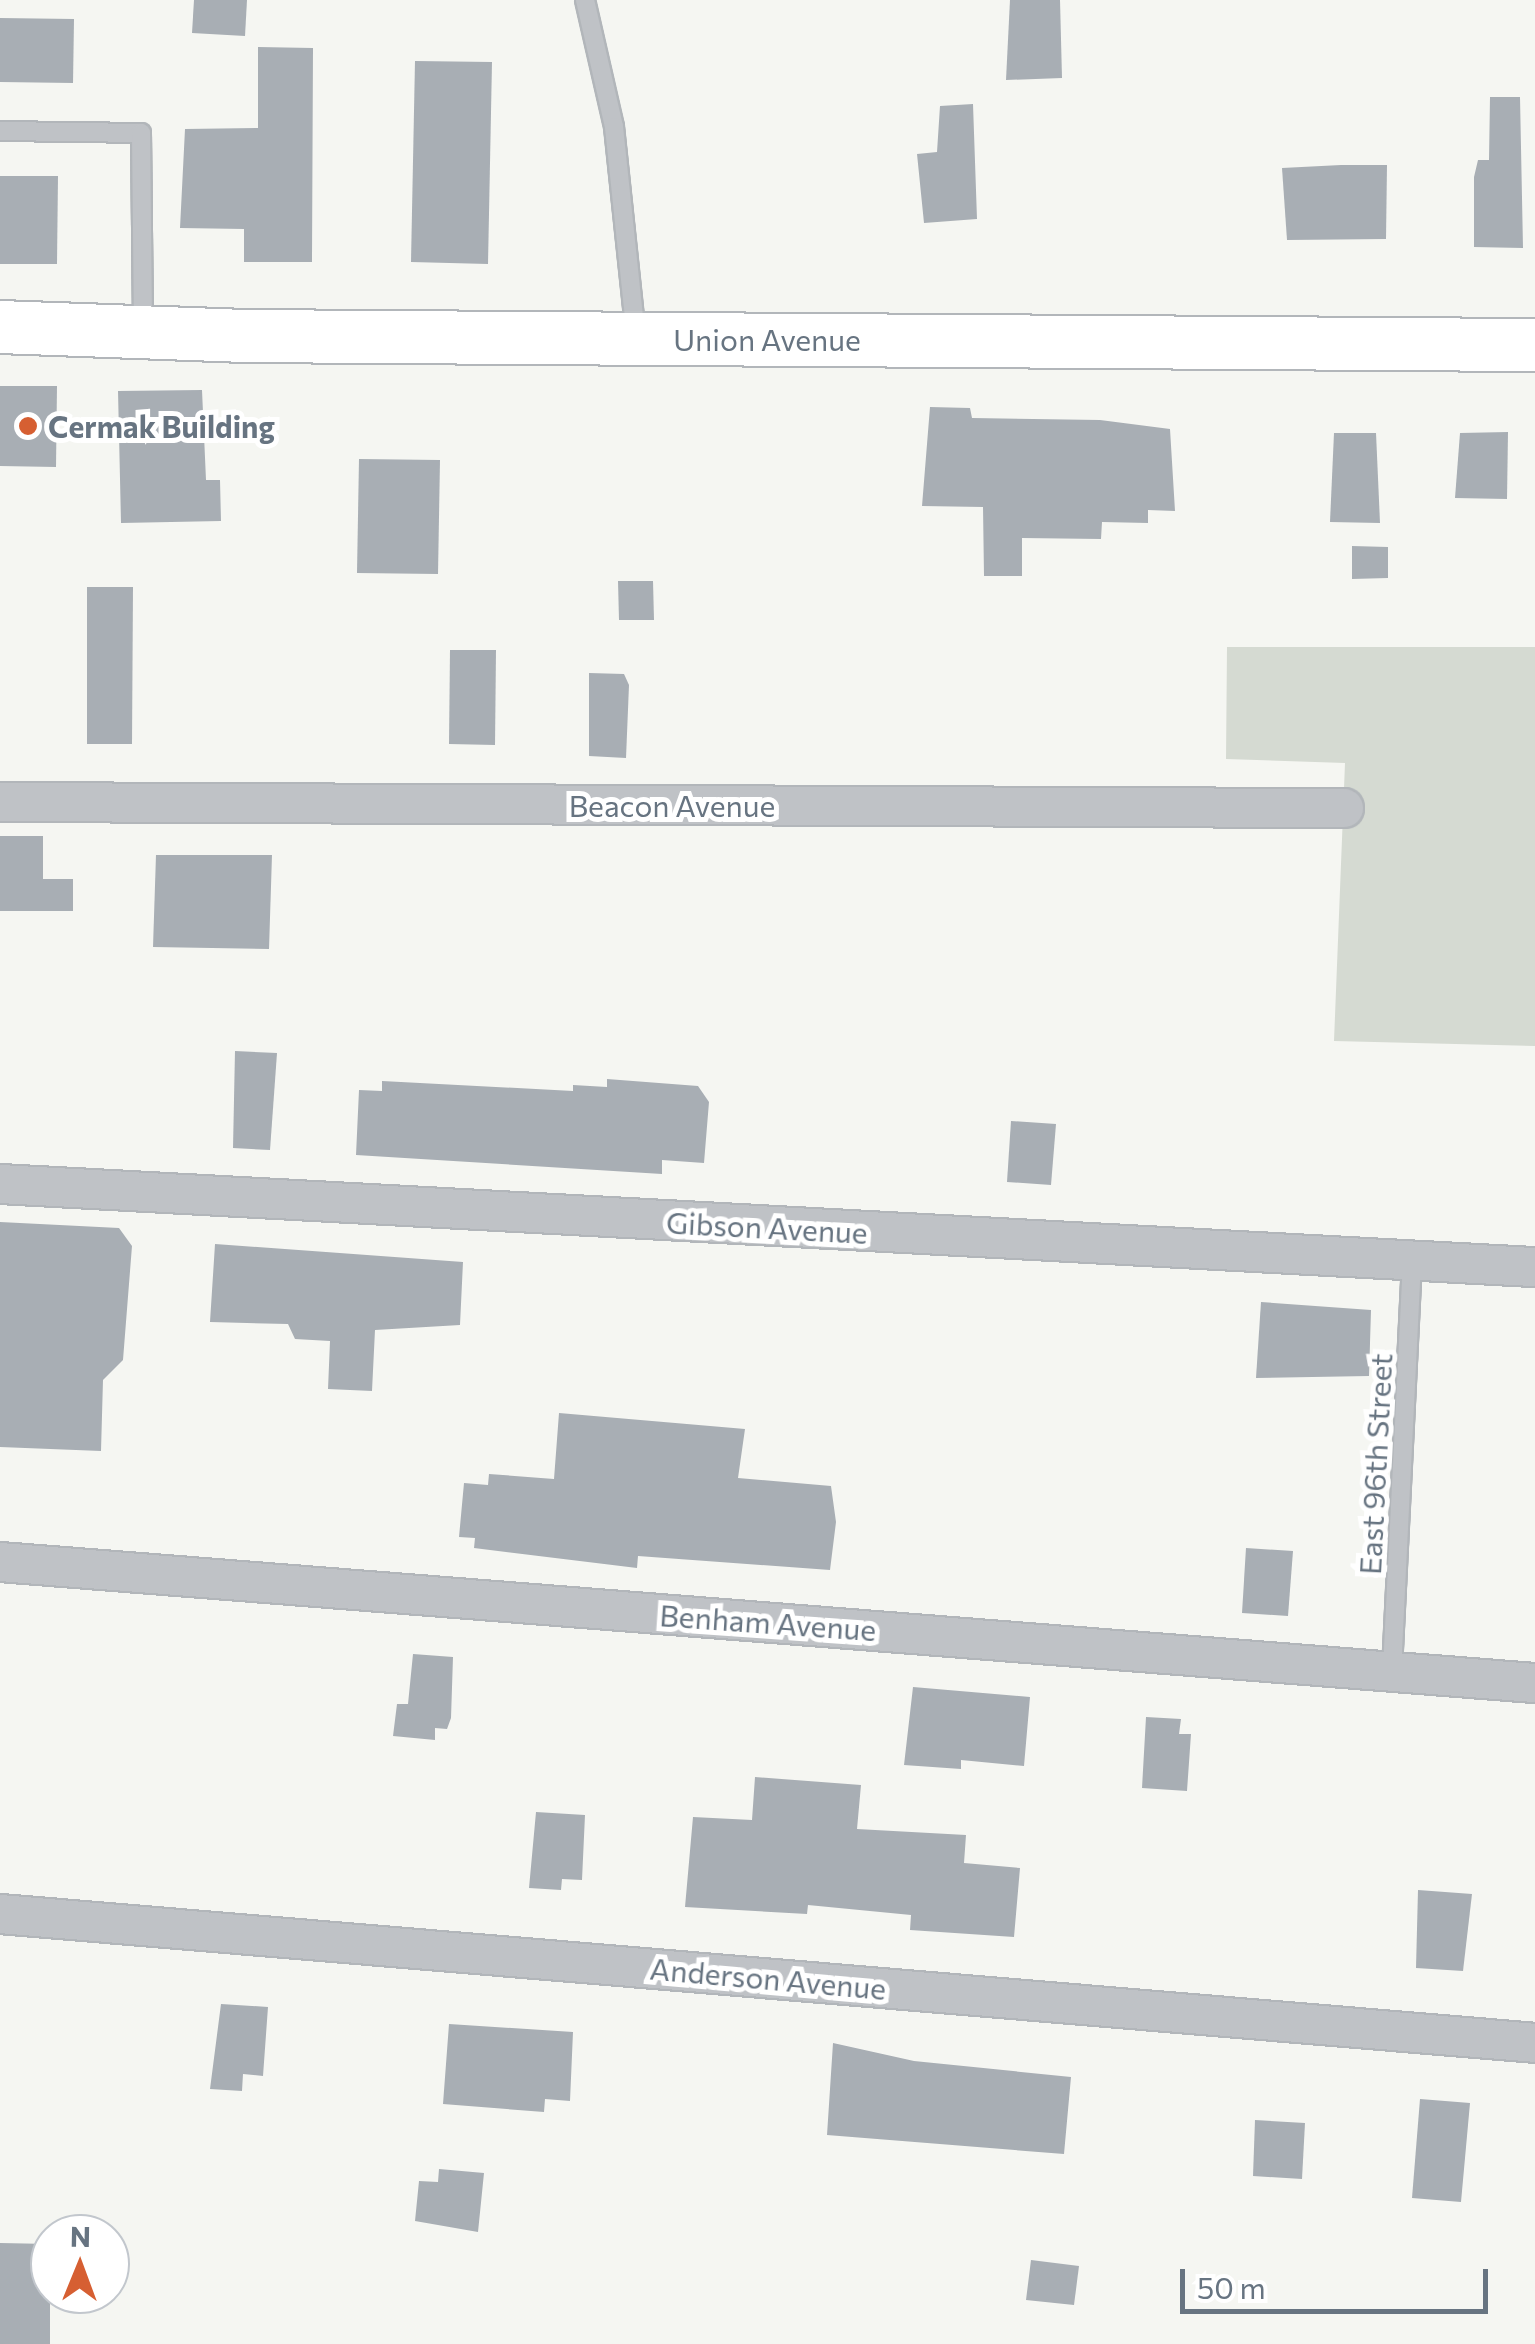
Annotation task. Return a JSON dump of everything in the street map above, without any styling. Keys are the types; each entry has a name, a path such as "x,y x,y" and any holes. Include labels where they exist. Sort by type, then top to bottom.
{"main road":[{"name":"Union Avenue","path":"0,327 143,329 241,336 1535,345"}],"street":[{"name":"Beacon Avenue","path":"0,802 1344,808"},
{"name":"Gibson Avenue","path":"0,1184 1535,1267"},
{"name":"Benham Avenue","path":"0,1562 1535,1683"},
{"name":"Anderson Avenue","path":"0,1914 1535,2043"}],"lane":[{"path":"584,0 614,127 636,338"},
{"path":"0,131 141,133 143,329"},
{"name":"East 96th Street","path":"1392,1670 1412,1261"}],"shaded area":[{"path":"1227,647 1535,647 1535,1046 1334,1041 1345,763 1226,759"}],"building":[{"path":"194,0 247,0 245,36 192,33"},
{"path":"1010,0 1060,0 1062,78 1006,80"},
{"path":"0,18 74,19 73,83 0,82"},
{"path":"258,47 313,48 312,262 244,262 244,229 180,228 185,129 258,128"},
{"path":"415,61 492,62 488,264 411,262"},
{"path":"1490,97 1520,97 1523,248 1474,247 1474,177 1478,160 1489,160"},
{"path":"973,104 977,219 924,223 917,154 937,152 940,106"},
{"path":"1387,165 1386,239 1287,240 1282,168"},
{"path":"0,176 58,176 57,264 0,264"},
{"name":"Cermak Building","path":"0,386 57,386 56,467 0,466"},
{"path":"202,390 206,480 220,480 221,521 121,523 118,391"},
{"path":"930,407 970,408 972,418 1100,420 1170,429 1175,511 1148,510 1148,523 1102,522 1101,539 1022,538 1022,576 984,576 983,507 922,506"},
{"path":"1508,432 1507,499 1455,498 1460,433"},
{"path":"1334,433 1376,433 1380,523 1330,522"},
{"path":"359,459 440,460 438,574 357,573"},
{"path":"1352,546 1388,547 1388,578 1352,579"},
{"path":"618,581 653,581 654,620 619,620"},
{"path":"87,587 133,587 132,744 87,744"},
{"path":"450,650 496,650 495,745 449,744"},
{"path":"589,673 624,674 629,685 626,758 589,756"},
{"path":"0,836 43,836 43,879 73,879 73,911 0,911"},
{"path":"156,855 272,855 269,949 153,947"},
{"path":"235,1051 277,1053 270,1150 233,1148"},
{"path":"607,1079 698,1086 709,1102 704,1163 662,1160 662,1174 356,1155 359,1090 382,1091 382,1081 573,1091 573,1085 607,1087"},
{"path":"1011,1121 1056,1124 1051,1185 1007,1182"},
{"path":"0,1222 119,1228 132,1246 123,1360 103,1380 101,1451 0,1447"},
{"path":"215,1244 463,1262 460,1325 375,1330 372,1391 328,1389 330,1341 295,1339 288,1324 210,1322"},
{"path":"1261,1302 1371,1310 1369,1376 1256,1378"},
{"path":"559,1413 745,1429 738,1478 831,1486 836,1522 830,1570 638,1556 637,1568 474,1548 475,1538 459,1537 464,1483 488,1485 489,1474 554,1479"},
{"path":"1246,1548 1293,1551 1288,1616 1242,1613"},
{"path":"413,1654 453,1657 451,1718 447,1729 435,1728 435,1740 393,1736 397,1704 408,1704"},
{"path":"913,1687 1030,1697 1024,1766 961,1760 961,1769 904,1765"},
{"path":"1146,1717 1181,1719 1179,1734 1191,1734 1187,1791 1142,1788"},
{"path":"755,1777 861,1785 857,1829 966,1835 964,1863 1020,1868 1014,1937 910,1930 911,1915 808,1905 807,1914 685,1907 693,1817 752,1820"},
{"path":"536,1812 585,1815 582,1880 562,1879 561,1890 529,1888"},
{"path":"1418,1890 1472,1894 1463,1971 1416,1968"},
{"path":"221,2004 268,2007 263,2076 243,2074 242,2091 210,2089"},
{"path":"449,2024 573,2032 570,2101 545,2099 544,2112 443,2104"},
{"path":"833,2043 914,2061 1071,2077 1064,2154 827,2135"},
{"path":"1420,2099 1470,2103 1461,2202 1412,2198"},
{"path":"1255,2120 1305,2123 1302,2179 1253,2176"},
{"path":"439,2169 484,2173 478,2232 415,2221 419,2181 438,2182"},
{"path":"0,2243 30,2244 30,2314 50,2314 50,2344 0,2344"},
{"path":"1031,2260 1079,2266 1074,2305 1026,2300"}],"place":[{"name":"Cermak Building","path":"28,426"}]}
